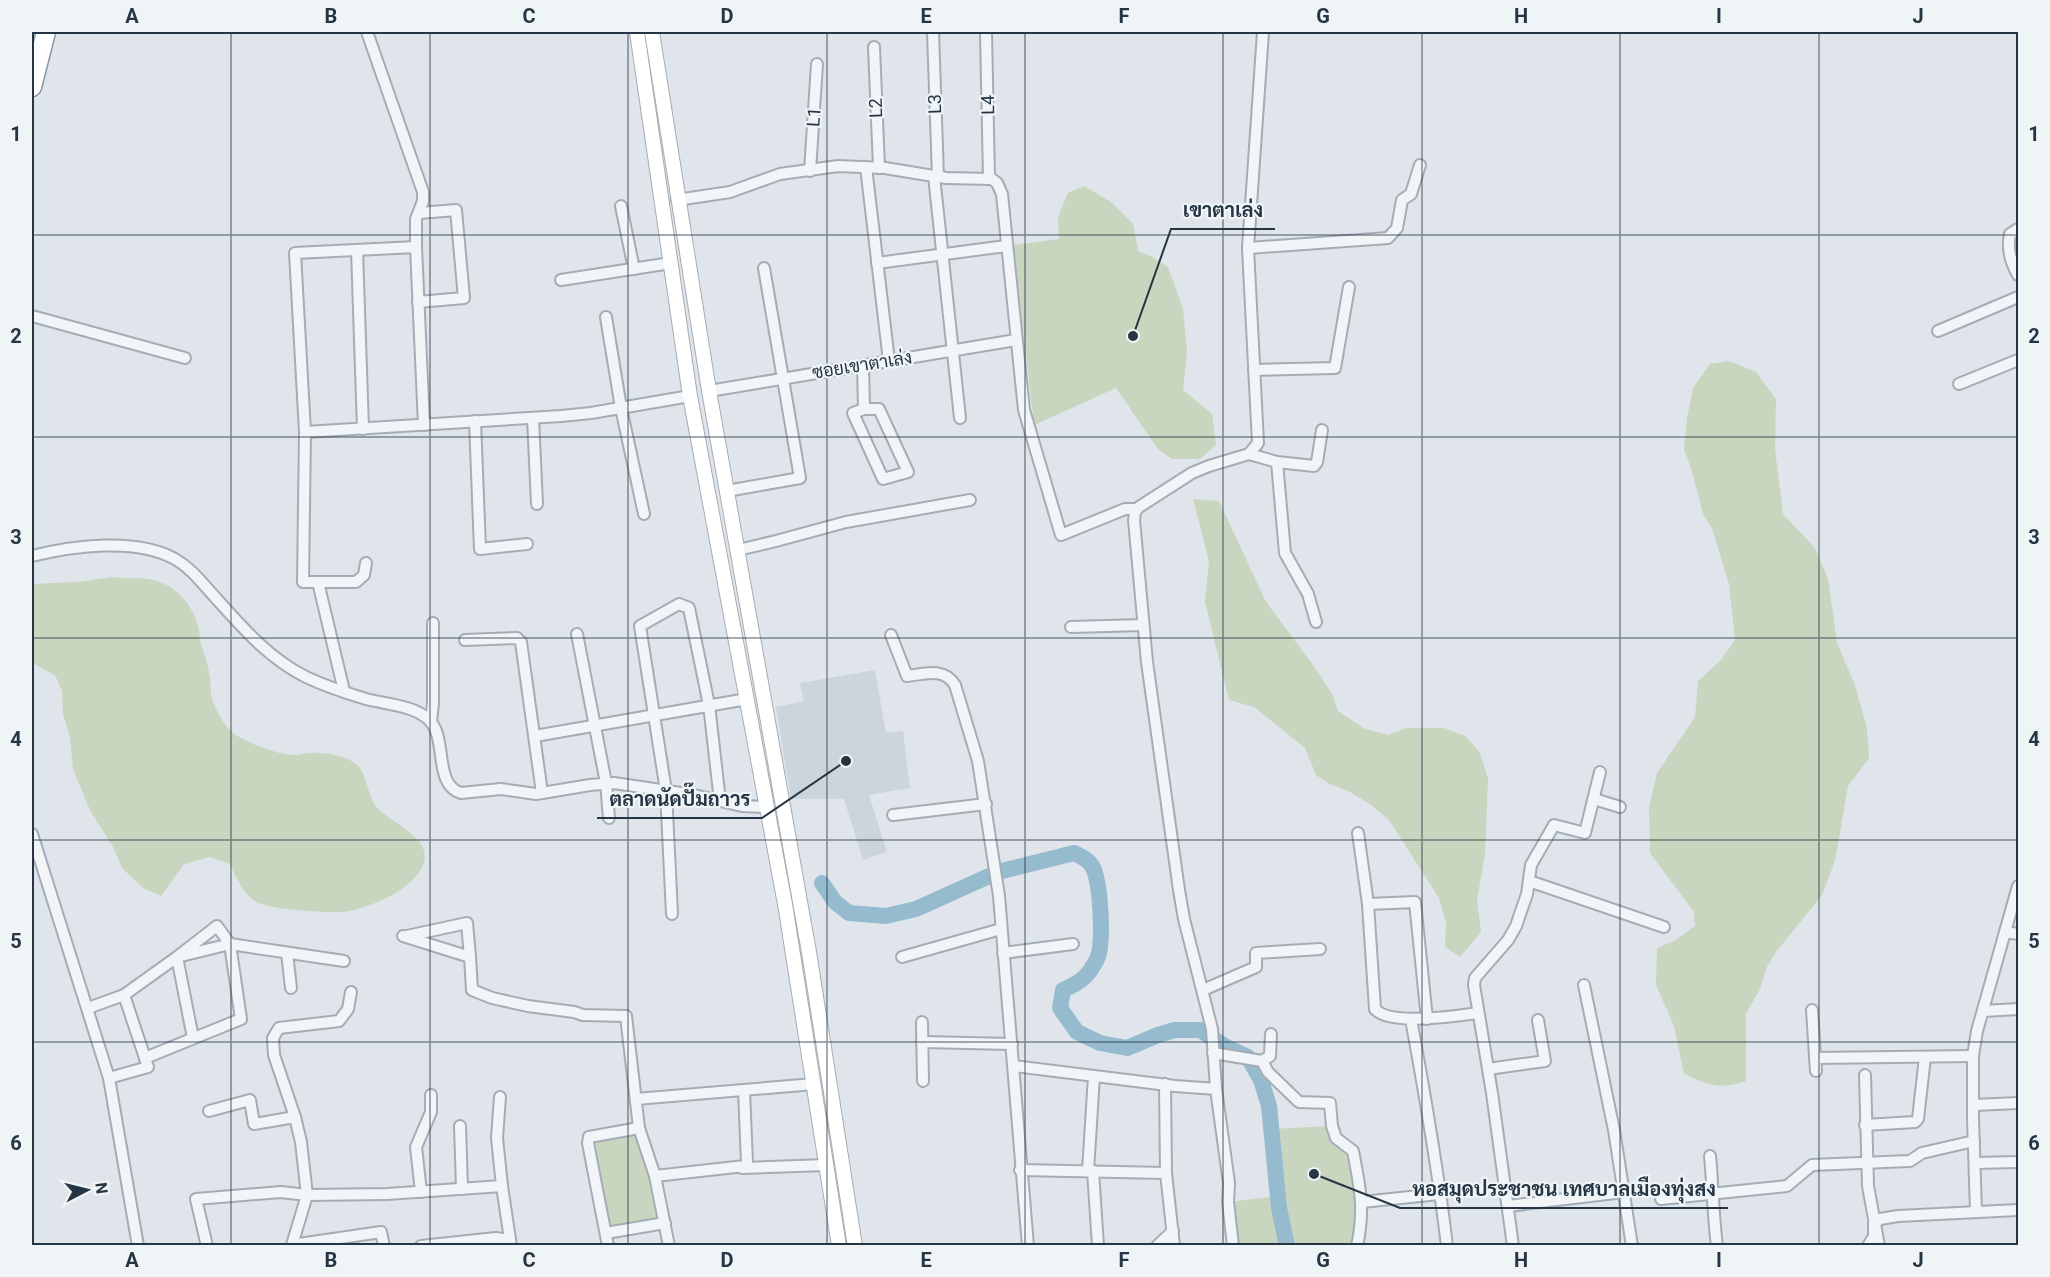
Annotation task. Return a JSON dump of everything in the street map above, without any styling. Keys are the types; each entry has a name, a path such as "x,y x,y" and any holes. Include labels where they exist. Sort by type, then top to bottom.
{"highway":[{"path":"32,87 46,32"}],"main road":[{"path":"637,32 690,396 791,939 839,1245"},
{"path":"652,32 677,200 809,952 855,1245"}],"street":[{"path":"367,32 423,192 423,201 416,219 416,247 424,425"},
{"name":"L3","path":"933,32 936,176 960,418"},
{"name":"L4","path":"986,32 990,179"},
{"path":"1249,454 1258,443 1248,248 1263,32"},
{"name":"L2","path":"874,47 879,168"},
{"name":"L1","path":"810,171 817,64"},
{"path":"1248,248 1388,238 1396,228 1402,200 1411,194 1420,165"},
{"path":"677,200 730,192 780,174 838,166 866,166 936,176 990,179 997,183 1002,194 1020,388 1028,426 1061,535 1125,508 1137,509 1192,473 1249,454 1277,462 1314,466 1317,462 1322,429"},
{"path":"866,166 889,361"},
{"path":"621,206 633,269"},
{"path":"418,302 464,298 456,210 419,213"},
{"path":"2019,229 2010,234 2008,242 2009,253 2019,275"},
{"path":"877,263 1006,246"},
{"path":"366,563 364,575 357,582 303,582 305,432 295,253 416,247"},
{"path":"357,250 363,429"},
{"path":"561,280 671,263"},
{"path":"727,491 800,478 764,268"},
{"path":"1254,370 1335,368 1349,287"},
{"path":"1938,331 2019,297"},
{"path":"32,316 185,358"},
{"path":"606,317 621,408 644,514"},
{"name":"ซอยเขาตาเล่ง","path":"709,391 1016,340"},
{"path":"1959,384 2019,360"},
{"path":"863,365 864,409"},
{"path":"305,432 591,413 690,396"},
{"path":"864,409 879,409 908,472 883,479 854,413 864,409"},
{"path":"533,418 537,504"},
{"path":"475,422 480,549 527,544"},
{"path":"1277,462 1285,553 1308,594 1316,622"},
{"path":"738,550 846,522 970,500"},
{"path":"1137,509 1134,532 1143,625 1179,890 1212,1029 1216,1089 1229,1183 1228,1202 1233,1241"},
{"path":"32,556 66,549 99,546 149,549 176,559 192,572 269,654 307,677 344,692 411,710 427,718 436,734 448,784 455,791 461,793 514,790 525,793 542,793 606,783 628,784 742,807 767,807"},
{"path":"318,582 344,692"},
{"path":"672,914 666,791 640,626 680,604 689,608 709,705 720,801"},
{"path":"431,722 433,623"},
{"path":"1071,627 1143,625"},
{"path":"578,634 606,783 609,818"},
{"path":"891,635 907,676 942,673 951,678 978,761 999,896 1028,1245"},
{"path":"465,640 510,638 519,639 521,642 542,793"},
{"path":"535,736 747,699"},
{"path":"1514,1245 1475,978 1508,940 1523,906 1531,866 1554,825 1585,833 1600,772"},
{"path":"1594,800 1620,807"},
{"path":"893,815 986,804"},
{"path":"1358,833 1368,904 1375,1009 1386,1016 1412,1019 1479,1013"},
{"path":"32,834 110,1078 138,1245"},
{"path":"1529,880 1664,927"},
{"path":"1976,1212 1973,1056 1983,1011 2019,886"},
{"path":"1368,904 1415,902 1427,1019"},
{"path":"470,957 404,936 467,924 470,957 472,990 492,998 528,1006 574,1012 583,1016 626,1016 639,1128 655,1176 669,1245"},
{"path":"88,1008 124,995 217,926 230,945 241,1019 145,1058"},
{"path":"902,957 1001,929"},
{"path":"2005,932 2019,934"},
{"path":"1003,953 1073,944"},
{"path":"177,957 230,945 344,961"},
{"path":"1203,990 1256,967 1256,953 1320,949"},
{"path":"287,953 291,988"},
{"path":"177,957 193,1038"},
{"path":"1584,985 1632,1245"},
{"path":"351,992 348,1009 339,1021 279,1028 274,1034 274,1055 301,1142 307,1195 288,1245 381,1232 384,1245"},
{"path":"110,1078 147,1067 124,995"},
{"path":"1812,1010 1816,1071"},
{"path":"1983,1011 2019,1010"},
{"path":"1412,1019 1435,1150 1447,1245"},
{"path":"1488,1069 1545,1061 1538,1020"},
{"path":"922,1022 923,1081"},
{"path":"1213,1050 1259,1060 1270,1056 1271,1034"},
{"path":"922,1042 1012,1044"},
{"path":"1815,1058 1973,1056"},
{"path":"1865,1125 1916,1122 1925,1057"},
{"path":"1259,1060 1299,1102 1330,1103 1332,1126 1336,1138 1353,1151 1362,1202 1357,1245"},
{"path":"1014,1066 1216,1089"},
{"path":"1864,1075 1868,1186 1879,1245"},
{"path":"1094,1076 1091,1171 1098,1245"},
{"path":"636,1099 814,1084"},
{"path":"1157,1245 1174,1238 1166,1173 1164,1084"},
{"path":"741,1168 747,1163 744,1090"},
{"path":"421,1192 416,1147 431,1112 430,1095"},
{"path":"421,1245 496,1238 510,1243 497,1138 500,1097"},
{"path":"209,1111 250,1100 254,1124 295,1117"},
{"path":"1974,1105 2019,1103"},
{"path":"460,1126 462,1189"},
{"path":"608,1245 588,1143 589,1137 639,1128"},
{"path":"1661,1199 1787,1186 1812,1165 1910,1161 1922,1153 1974,1141"},
{"path":"1710,1156 1714,1194 1713,1218 1717,1245"},
{"path":"1976,1163 2019,1162"},
{"path":"655,1176 741,1168 826,1165"},
{"path":"1020,1170 1166,1173"},
{"path":"207,1245 196,1199 281,1192 307,1195 387,1194 502,1186"},
{"path":"1508,1206 1624,1192"},
{"path":"1362,1202 1439,1194"},
{"path":"1868,1245 1874,1236 1875,1224 1880,1219 1898,1216 2019,1210"},
{"path":"606,1233 665,1223"}],"shaded area":[{"path":"875,670 886,733 903,731 910,788 869,795 887,852 863,860 844,799 791,799 776,707 804,701 800,683"}],"green space":[{"path":"1084,186 1111,202 1133,224 1138,251 1168,267 1183,309 1187,351 1183,390 1212,414 1216,445 1200,459 1172,459 1158,449 1116,388 1034,425 1014,245 1059,239 1058,217 1068,193"},
{"path":"1729,361 1756,372 1776,399 1775,449 1783,514 1814,547 1828,578 1837,643 1861,706 1867,729 1869,758 1848,786 1835,861 1822,895 1776,952 1746,1014 1746,1081 1721,1086 1684,1074 1674,1026 1656,985 1657,948 1674,941 1695,926 1694,912 1650,853 1649,808 1657,773 1695,717 1698,681 1721,660 1735,640 1729,584 1712,528 1703,514 1684,450 1693,388 1710,364"},
{"path":"1193,499 1219,501 1266,602 1316,669 1332,694 1338,711 1365,729 1388,735 1406,728 1444,728 1465,736 1479,751 1488,778 1485,854 1477,900 1481,932 1460,957 1445,947 1446,923 1439,898 1389,820 1370,804 1316,775 1305,748 1254,707 1229,700 1205,602 1209,561"},
{"path":"112,577 160,582 174,590 186,601 198,625 209,671 213,702 224,723 234,734 250,743 280,753 289,755 332,754 358,766 364,775 375,805 420,843 424,852 423,863 410,882 386,898 366,906 341,912 316,912 273,907 255,901 243,889 230,864 210,857 184,864 161,896 143,888 122,868 113,847 90,810 73,769 70,737 63,714 62,691 55,675 32,663 32,584 78,582"},
{"path":"1332,1126 1346,1144 1362,1202 1357,1246 1233,1245 1228,1202 1273,1197 1269,1129"},
{"path":"639,1128 665,1223 606,1233 589,1137"}],"waterway":[{"path":"822,883 835,902 849,913 886,916 916,909 998,872 1074,853 1086,860 1092,866 1098,885 1101,927 1099,951 1087,975 1063,990 1060,1008 1077,1032 1100,1043 1127,1048 1175,1030 1200,1030 1226,1047 1248,1057 1261,1080 1269,1106 1279,1208 1287,1246"}],"place":[{"name":"เขาตาเล่ง","path":"1133,336"},
{"name":"ตลาดนัดปั๊มถาวร","path":"846,761"},
{"name":"หอสมุดประชาชน เทศบาลเมืองทุ่งสง","path":"1314,1174"}]}
